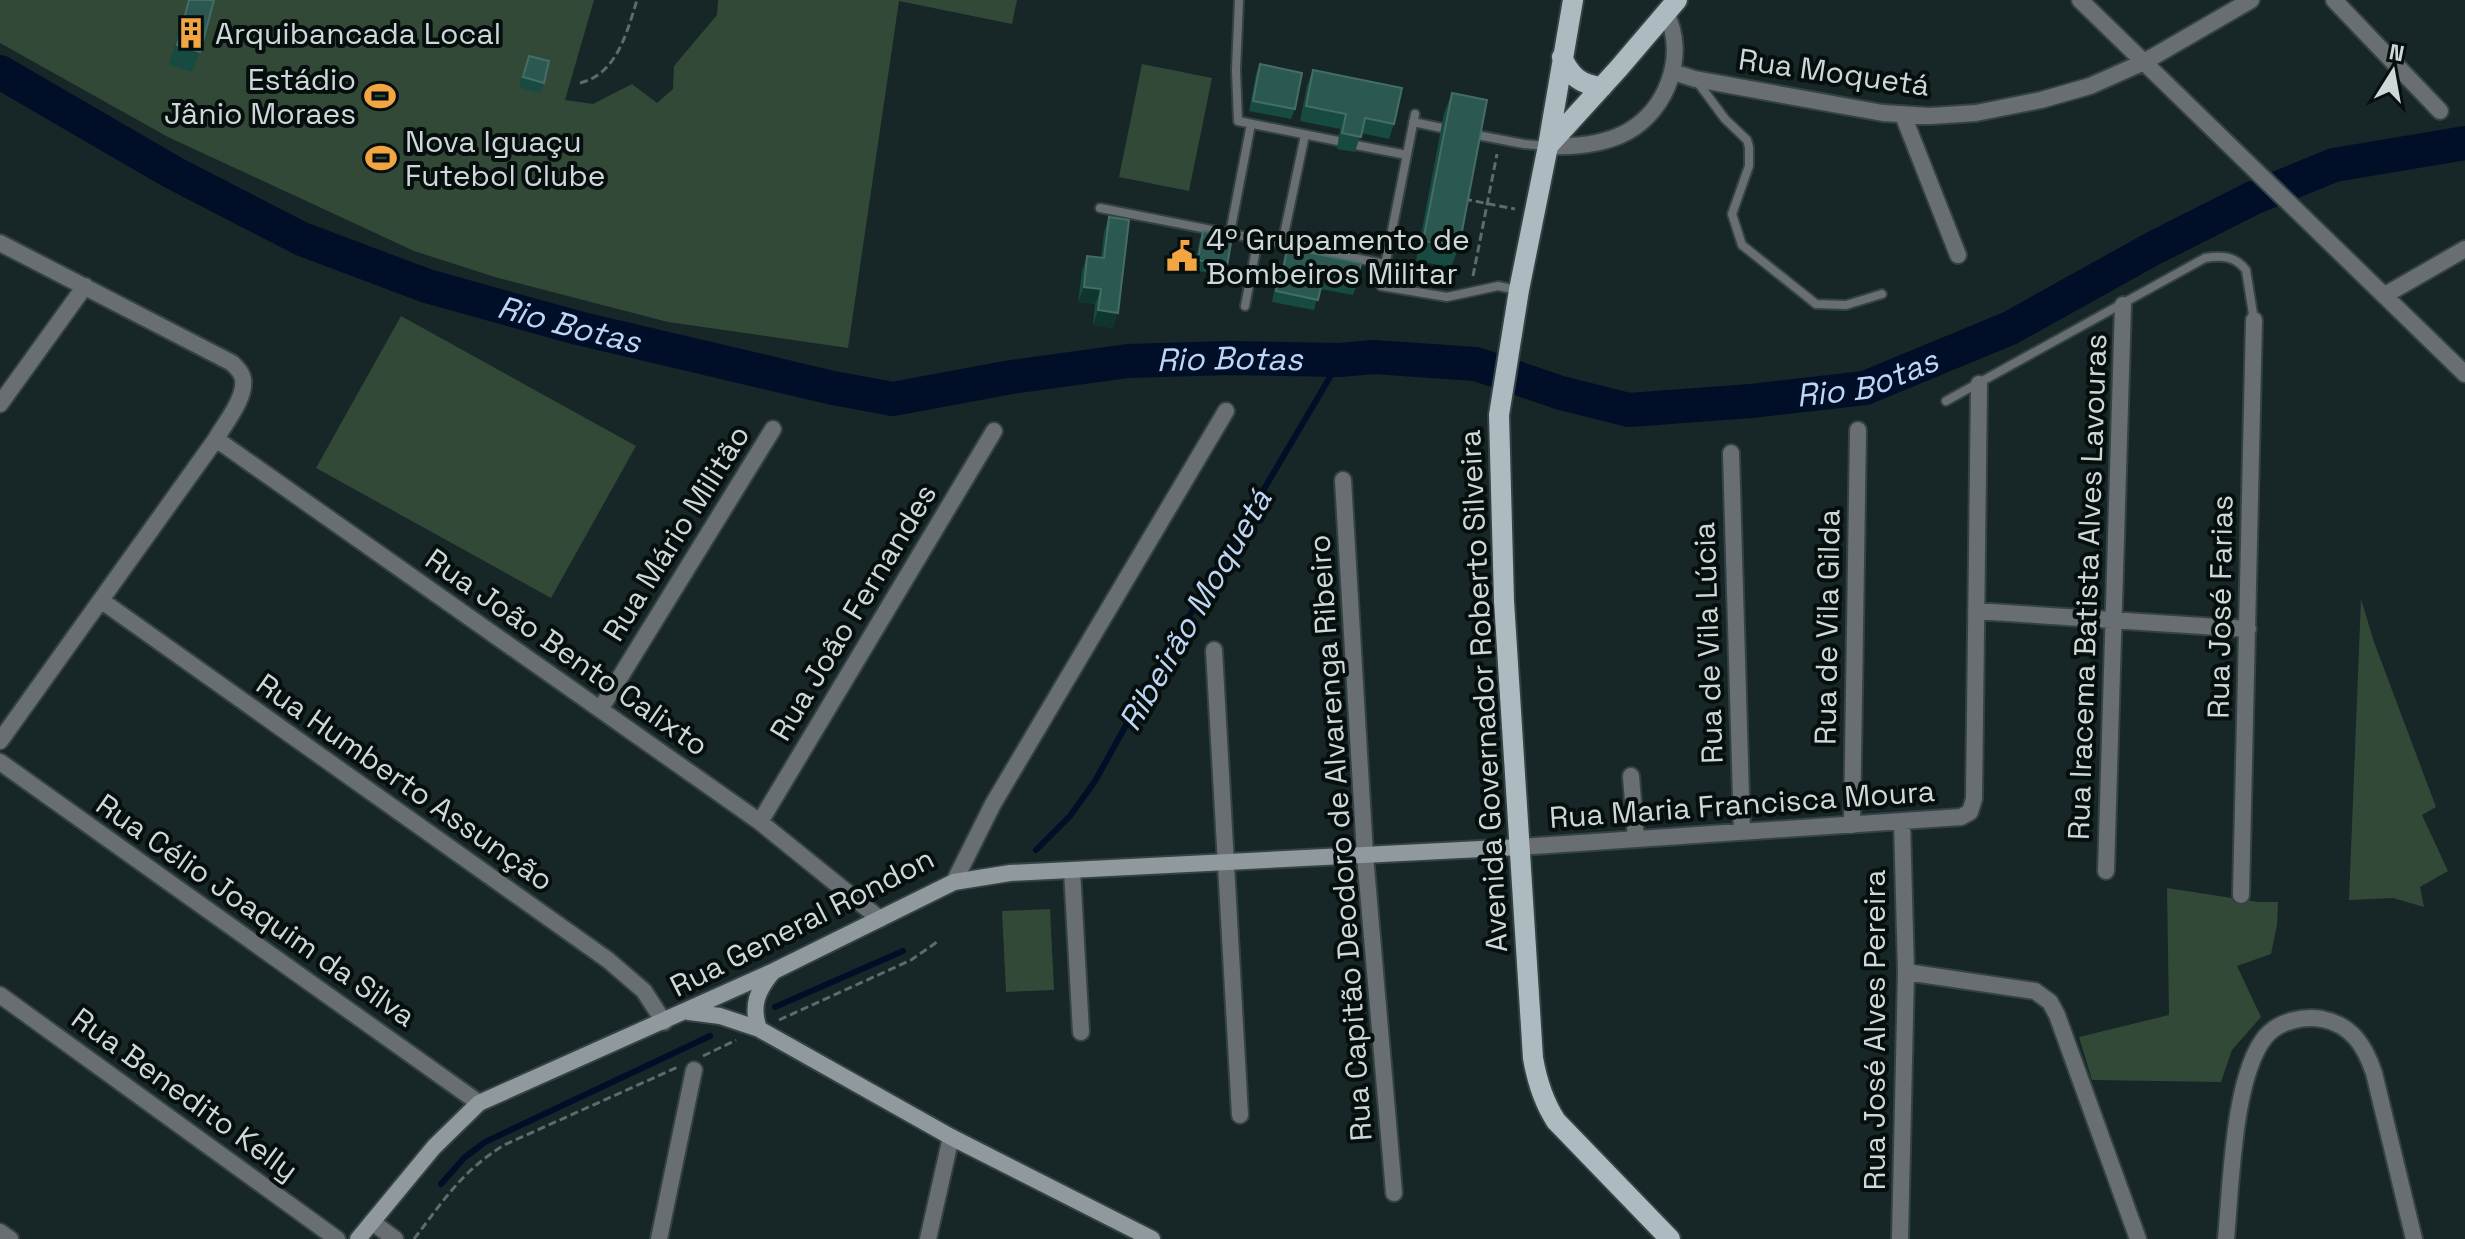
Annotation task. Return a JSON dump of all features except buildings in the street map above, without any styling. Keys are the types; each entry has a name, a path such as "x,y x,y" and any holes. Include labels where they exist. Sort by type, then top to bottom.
{"main road":[{"name":"Avenida Governador Roberto Silveira","path":"1573,0 1499,415 1504,601 1533,1058 1545,1101 1561,1128 1670,1239"},
{"path":"1548,146 1671,6"},
{"path":"1562,57 1573,76 1582,83 1602,87"}],"street":[{"path":"2080,0 2465,374"},
{"name":"Rua Moquetá","path":"1673,72 1695,79 1903,115 1958,115 2041,100 2090,86 2144,62 2251,0"},
{"path":"2334,0 2440,111"},
{"path":"1548,146 1585,145 1610,139 1629,131 1657,105 1673,72 1671,6"},
{"path":"1903,115 1958,255"},
{"path":"0,243 232,363 240,372 243,388 216,439 0,741"},
{"path":"2385,295 2465,249"},
{"path":"0,404 85,286"},
{"name":"Rua Iracema Batista Alves Lavouras","path":"2106,871 2123,305"},
{"name":"Rua José Farias","path":"2241,895 2254,320"},
{"name":"Rua Maria Francisca Moura","path":"1520,847 1961,817 1972,808 1979,384"},
{"name":"Rua General Rondon","path":"358,1239 434,1147 479,1103 684,1013 954,882 993,804 1226,411"},
{"name":"Rua Mário Militão","path":"601,708 773,429"},
{"name":"Rua de Vila Gilda","path":"1852,825 1858,430"},
{"name":"Rua João Fernandes","path":"760,822 994,431"},
{"name":"Rua João Bento Calixto","path":"216,439 760,822 880,919"},
{"name":"Rua de Vila Lúcia","path":"1731,453 1742,832"},
{"name":"Rua Capitão Deodoro de Alvarenga Ribeiro","path":"1343,480 1365,855 1394,1193"},
{"name":"Rua Humberto Assunção","path":"102,601 608,960 644,991 664,1022"},
{"path":"1976,611 2248,629"},
{"path":"1214,650 1240,1115"},
{"name":"Rua Célio Joaquim da Silva","path":"0,762 479,1103"},
{"path":"1631,776 1636,839"},
{"name":"Rua José Alves Pereira","path":"1900,1239 1906,972 1902,822"},
{"path":"954,882 1010,873 1520,847"},
{"path":"1072,870 1081,1032"},
{"path":"759,1029 755,1013 756,997 774,971"},
{"path":"1906,972 2035,991 2050,1002 2056,1011 2138,1239"},
{"name":"Rua Benedito Kelly","path":"0,995 337,1239"},
{"path":"684,1013 720,1016 759,1029 951,1137 1152,1239"},
{"path":"2226,1239 2240,1102 2256,1052 2276,1027 2292,1021 2315,1019 2343,1027 2355,1035 2365,1050 2374,1073 2414,1239"},
{"path":"659,1239 691,1065"},
{"path":"928,1239 951,1137"},
{"path":"372,1222 395,1239"},
{"path":"0,1232 10,1239"}],"lane":[{"path":"1239,0 1236,70 1238,121 1338,141"},
{"path":"1695,79 1725,119 1747,140 1749,147 1749,166 1732,214 1742,245 1816,304 1846,305 1882,294"},
{"path":"1442,128 1414,118 1381,286 1447,297 1498,286 1519,290"},
{"path":"1230,233 1251,124"},
{"path":"1282,244 1305,135"},
{"path":"1477,135 1548,146"},
{"path":"1356,145 1407,155"},
{"path":"1100,208 1385,264"},
{"path":"1245,306 1258,239"},
{"path":"1946,401 2205,258 2221,256 2238,261 2246,270 2254,320"}],"path":[{"path":"580,83 593,80 609,65 619,49 637,0"},
{"path":"1470,292 1500,139"},
{"path":"1464,199 1535,213"},
{"path":"414,1239 462,1176 481,1159 516,1140 691,1065 759,1029 911,960 937,942"}],"green space":[{"path":"0,0 594,0 565,100 593,104 632,84 657,103 673,89 674,66 717,15 718,0 1017,0 1012,24 899,1 848,348 668,322 495,277 414,251 168,137 0,43"},
{"path":"1142,64 1212,78 1189,191 1119,177"},
{"path":"401,316 636,446 551,598 316,468"},
{"path":"2361,599 2436,807 2422,815 2448,871 2420,887 2424,907 2393,898 2349,900"},
{"path":"2167,888 2258,902 2278,902 2271,954 2237,966 2261,1017 2232,1050 2221,1082 2092,1080 2079,1037 2169,1015"},
{"path":"1050,909 1054,990 1006,992 1002,911"}],"waterway":[{"name":"Rio Botas","path":"0,72 172,172 302,239 427,286 578,328 833,388 893,399 1011,377 1128,361 1229,358 1340,360 1373,357 1476,364 1561,393 1629,410 1865,388 2010,328 2152,249 2253,198 2334,165 2465,143"},
{"name":"Ribeirão Moquetá","path":"1036,850 1070,816 1095,781 1340,360"},
{"name":"Ribeirão Moquetá","path":"775,1007 903,951"},
{"name":"Ribeirão Moquetá","path":"441,1184 464,1158 485,1142 710,1036"}],"place":[{"name":"Arquibancada Local","path":"191,33"},
{"name":"Estádio Jânio Moraes","path":"380,96"},
{"name":"Nova Iguaçu Futebol Clube","path":"381,158"},
{"name":"4º Grupamento de Bombeiros Militar","path":"1182,256"}]}
